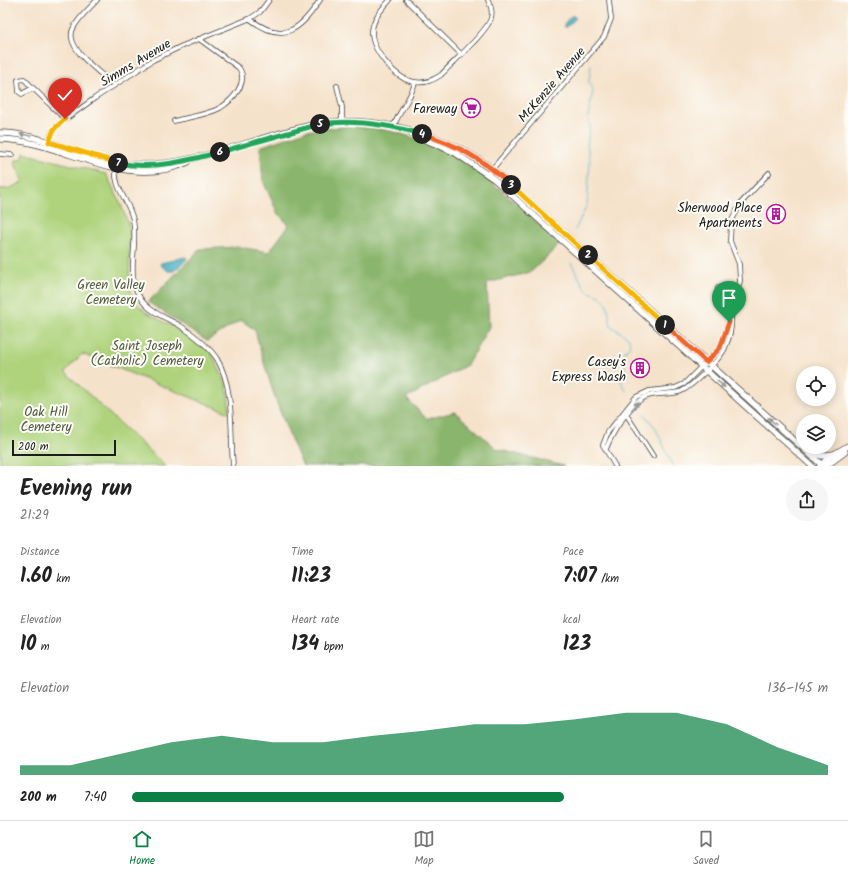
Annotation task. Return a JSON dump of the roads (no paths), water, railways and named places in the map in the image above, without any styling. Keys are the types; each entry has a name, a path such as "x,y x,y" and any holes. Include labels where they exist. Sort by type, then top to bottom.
{"main road":[{"path":"0,133 21,135 117,166 153,165 195,159 306,127 342,123 367,124 392,128 422,134 453,145 493,169 812,466"},
{"path":"392,128 454,152 488,174 706,366 796,443"},
{"path":"0,139 48,144"},
{"path":"836,453 848,446"},
{"path":"823,466 848,450"},
{"path":"834,466 836,460 842,453"},
{"path":"809,454 823,466"},
{"path":"814,454 818,456 834,454"},
{"path":"823,466 834,454"}],"street":[{"path":"97,0 73,28 71,36 72,43 77,51 114,85"},
{"name":"Simms Avenue","path":"48,144 54,129 65,119 114,85 153,60 199,39 250,19 260,12 269,0"},
{"path":"250,19 271,31 290,30 304,22 320,0"},
{"path":"390,0 375,19 372,30 372,39 381,57 402,77 415,83 433,80 441,75 489,23 492,9 488,0"},
{"path":"406,0 461,54"},
{"name":"McKenzie Avenue","path":"488,174 604,37 611,19 609,0"},
{"path":"174,121 219,108 243,82 242,72 239,68 199,39"},
{"path":"392,128 396,118 411,97 415,83"},
{"path":"337,86 342,107 342,123"},
{"path":"34,89 65,119"},
{"path":"0,154 12,155"},
{"path":"117,166 117,186 129,208 134,226 133,279 138,294 149,308 184,329 204,344 214,354 222,371 229,394 233,466"},
{"path":"615,466 606,449 614,431 636,397 643,392 684,384 706,366 720,348 737,295 740,274 730,241 731,222 741,203 769,173"},
{"path":"718,288 737,295"},
{"path":"625,413 653,456"}],"water":[{"path":"571,16 576,18 566,28 564,24"},
{"path":"185,257 187,258 186,260 174,271 168,271 160,265 161,263"}],"waterway":[{"path":"575,230 587,205 590,160 587,145 590,126 588,117 593,91 589,82 591,65"},
{"path":"571,263 587,291 600,296 607,303 611,326 629,338 630,345 623,357 625,366 621,381 626,391"},
{"path":"644,414 655,427 673,466"}],"place":[{"name":"Fareway","path":"471,108"},
{"name":"Sherwood Place Apartments","path":"776,214"},
{"name":"Casey's Express Wash","path":"640,368"}],"park label":[{"name":"Green Valley Cemetery","path":"111,292"},
{"name":"Saint Joseph (Catholic) Cemetery","path":"147,352"},
{"name":"Oak Hill Cemetery","path":"46,418"}]}
